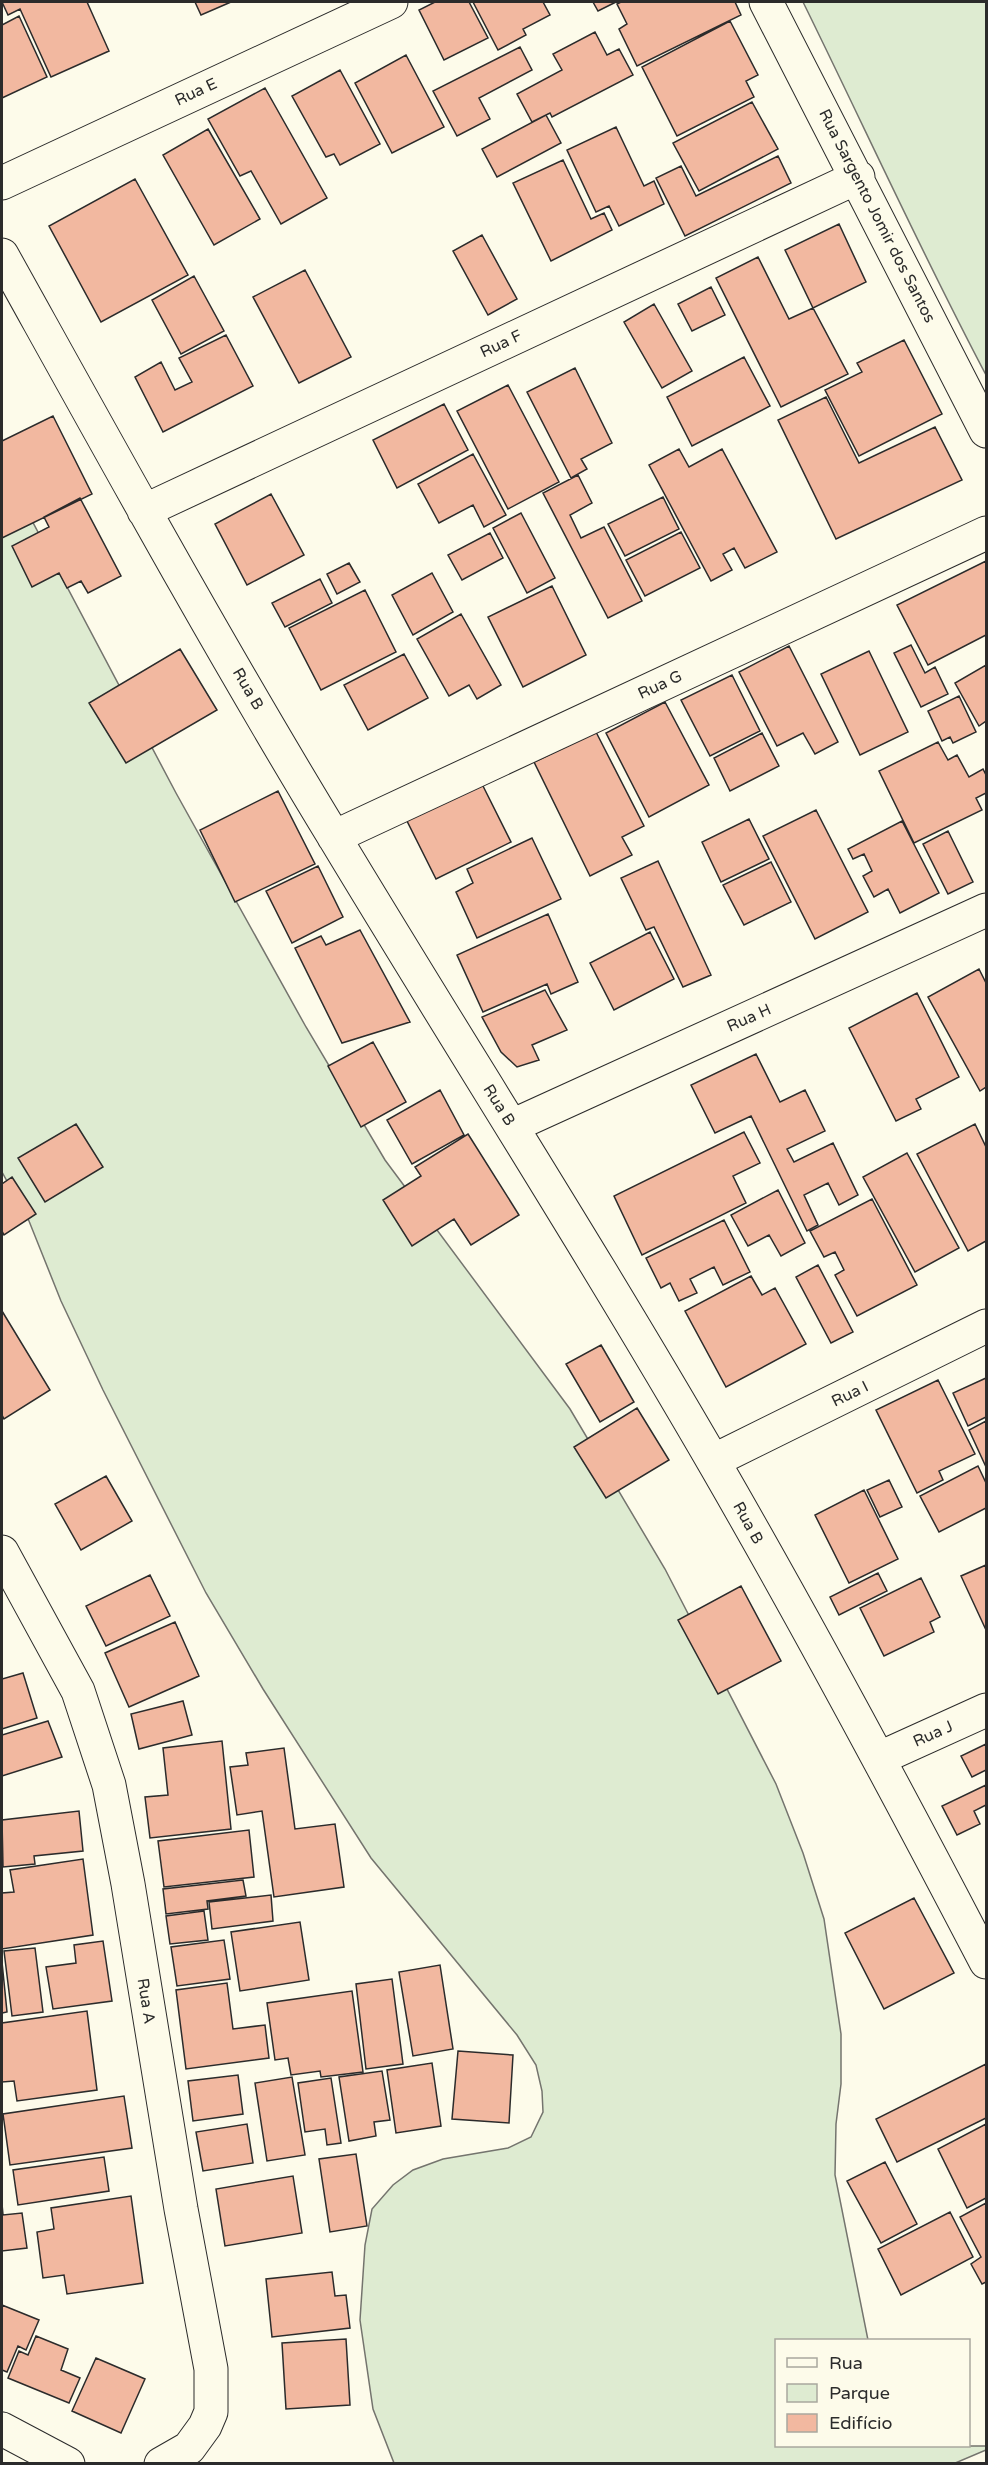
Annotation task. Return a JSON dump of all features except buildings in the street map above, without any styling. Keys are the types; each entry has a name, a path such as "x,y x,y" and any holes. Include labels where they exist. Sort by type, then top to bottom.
{"street":[{"name":"Rua E","path":"2,183 391,2"},
{"name":"Rua Sargento Jomir dos Santos","path":"766,2 987,431"},
{"name":"Rua F","path":"144,511 858,177"},
{"name":"Rua B","path":"2,255 144,511 334,837 512,1126 713,1461 880,1758 987,1962"},
{"name":"Rua G","path":"334,837 987,533"},
{"name":"Rua H","path":"512,1126 987,910"},
{"name":"Rua I","path":"713,1461 987,1326"},
{"name":"Rua A","path":"2,1552 78,1691 109,1785 126,1873 177,2186 211,2369 211,2412 205,2426 189,2448 168,2461"},
{"name":"Rua J","path":"880,1758 987,1710"},
{"path":"2,2429 68,2463"}],"green space":[{"path":"803,2 986,2 986,375 916,236"},
{"path":"2,464 176,793 306,1027 385,1160 570,1409 665,1569 776,1784 803,1853 824,1919 841,2034 841,2084 836,2124 835,2175 868,2339 775,2339 775,2447 986,2446 986,2450 953,2464 394,2463 373,2409 360,2320 365,2245 372,2209 393,2185 413,2170 443,2159 508,2148 531,2137 543,2112 542,2091 536,2065 517,2035 371,1858 263,1689 206,1593 103,1390 61,1301 29,1221 2,1172"}]}
